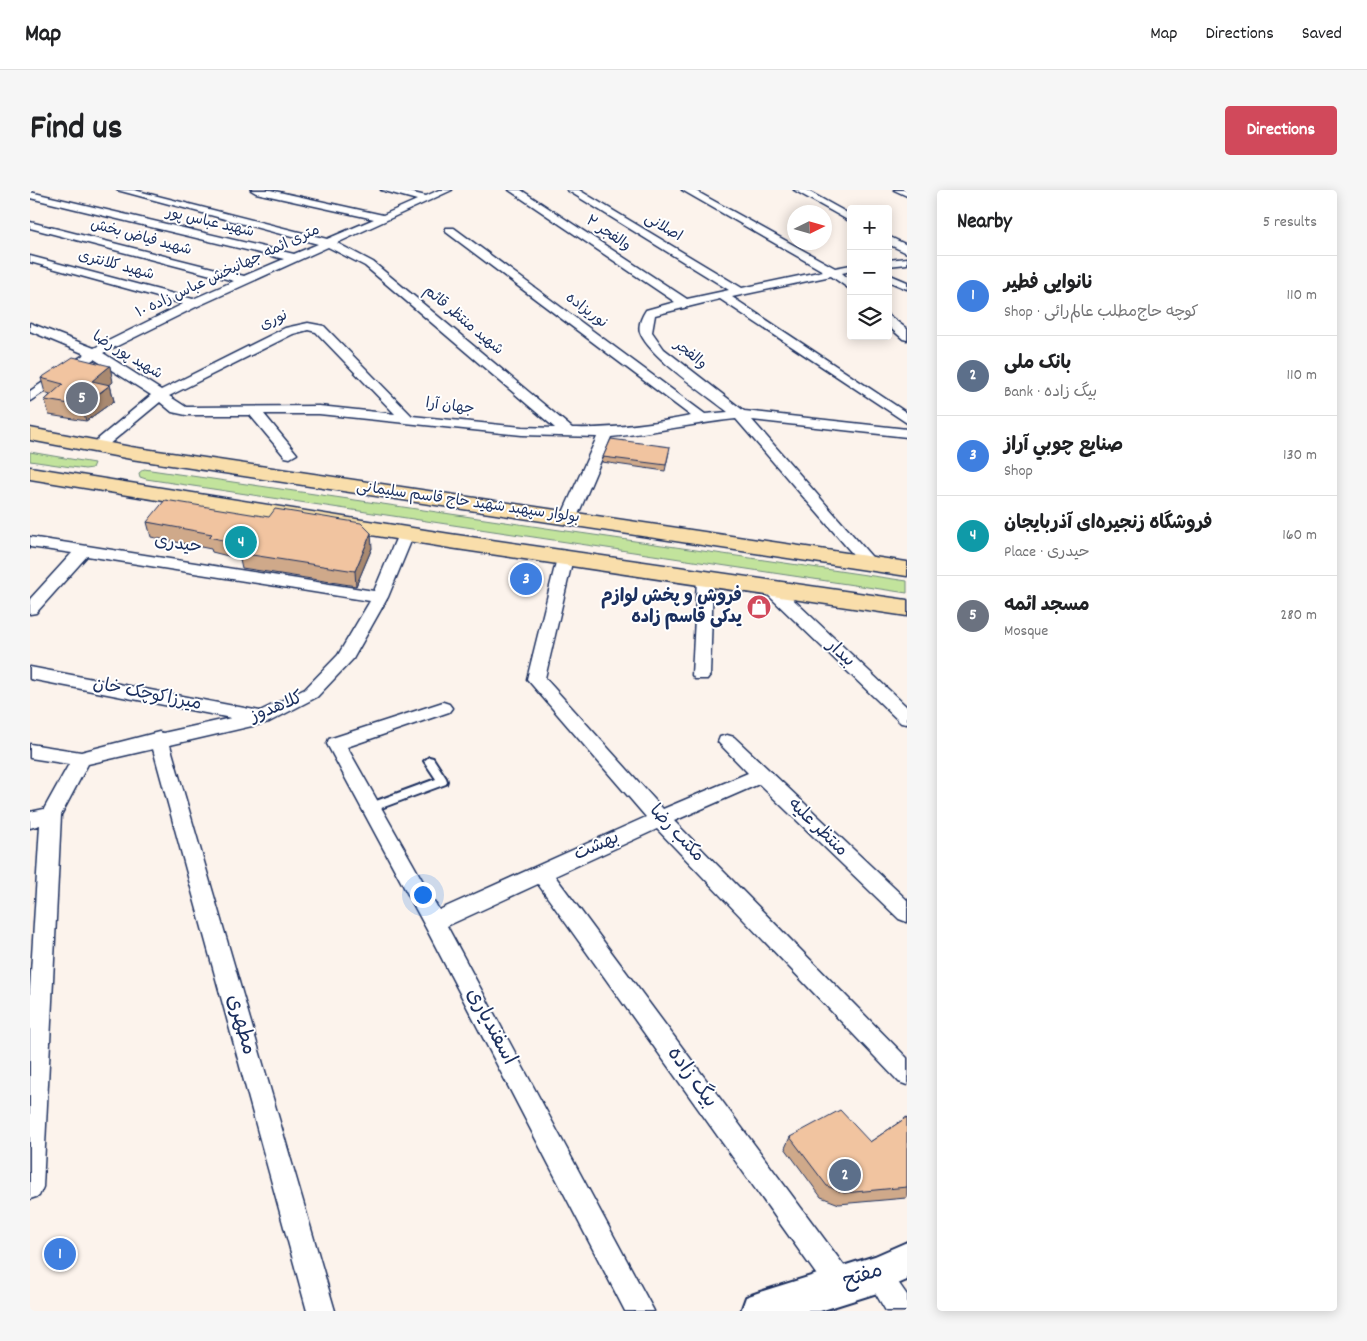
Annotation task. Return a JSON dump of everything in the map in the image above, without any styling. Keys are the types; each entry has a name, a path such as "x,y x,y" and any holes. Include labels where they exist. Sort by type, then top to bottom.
{"main road":[{"name":"بولوار سپهبد شهید حاج قاسم سلیمانی","path":"30,434 131,453 907,569"},
{"path":"101,484 131,453"},
{"path":"30,472 406,534 773,590 907,608"},
{"name":"مفتح","path":"760,1311 892,1268"}],"street":[{"name":"شهید منتظر قائم","path":"122,190 328,243 369,264 570,433"},
{"path":"256,190 384,218"},
{"path":"386,190 428,199"},
{"name":"۱۰ متری ائمه جهانبخش عباس زاده","path":"30,397 94,353 194,303 448,190"},
{"name":"والفجر ۲","path":"514,190 685,303"},
{"name":"اصلانی","path":"572,190 739,292"},
{"path":"687,190 832,271 847,284"},
{"path":"799,190 847,216"},
{"path":"900,190 907,194"},
{"name":"شهید عباس پور","path":"30,195 294,258"},
{"name":"شهید فیاض بخش","path":"30,225 245,280"},
{"name":"نوریزاده","path":"450,230 702,418"},
{"path":"892,241 907,250"},
{"name":"شهید کلانتری","path":"30,259 194,303"},
{"path":"892,263 907,261"},
{"name":"والفجر","path":"847,269 685,303 650,313 646,322 646,332 660,352 740,415 870,564"},
{"path":"892,279 907,286"},
{"path":"722,295 907,419"},
{"path":"892,323 907,336"},
{"name":"نوری","path":"160,395 289,331 302,326 313,326 320,330 407,418"},
{"name":"شهید پور رضا","path":"32,330 94,353 160,395 97,446"},
{"name":"جهان آرا","path":"160,395 178,409 186,411 319,410 513,430 570,433 643,430 702,418 740,415 907,433"},
{"path":"254,411 290,454"},
{"path":"569,517 606,433"},
{"name":"کلاهدوز","path":"30,751 81,759 159,739 263,717 311,694 344,659 380,597 406,534"},
{"name":"حیدری","path":"30,542 380,597"},
{"path":"30,609 84,550"},
{"name":"مکتب رضا","path":"565,558 536,679 660,819 907,1074"},
{"path":"701,674 706,579"},
{"name":"بیدار","path":"773,590 907,718"},
{"name":"میرزاکوچک خان","path":"30,673 263,717"},
{"name":"اسفندیاری","path":"443,708 336,744 434,922 640,1311"},
{"name":"مطهری","path":"159,739 321,1311"},
{"name":"منتظر علیه","path":"727,742 907,913"},
{"path":"30,1187 40,818 81,759"},
{"name":"بهشت","path":"434,922 541,872 762,775"},
{"name":"بیگ زاده","path":"541,872 841,1285"},
{"path":"892,1268 902,1311"}],"lane":[{"path":"372,807 442,782 429,761"}],"green space":[{"path":"30,452 94,463 92,468 85,469 30,461"},
{"path":"144,469 907,581 907,593 146,479 140,477 139,473"}],"building":[{"path":"73,357 110,366 92,381 110,385 82,406 45,400 63,384 41,378"},
{"path":"611,439 670,447 666,465 603,457"},
{"path":"165,500 269,517 275,509 361,523 371,533 355,571 239,553 246,545 209,537 212,534 147,522"},
{"path":"840,1110 870,1142 907,1117 907,1187 844,1193 827,1186 790,1137"}],"place":[{"name":"مسجد ائمه","path":"82,398"},
{"name":"فروشگاه زنجیره‌ای آذربایجان","path":"241,542"},
{"name":"صنايع چوبي آراز","path":"526,579"},
{"name":"فروش و پخش لوازم یدکی قاسم زاده","path":"759,607"},
{"name":"بانک ملی","path":"845,1175"},
{"name":"نانوایی فطیر","path":"60,1254"}]}
